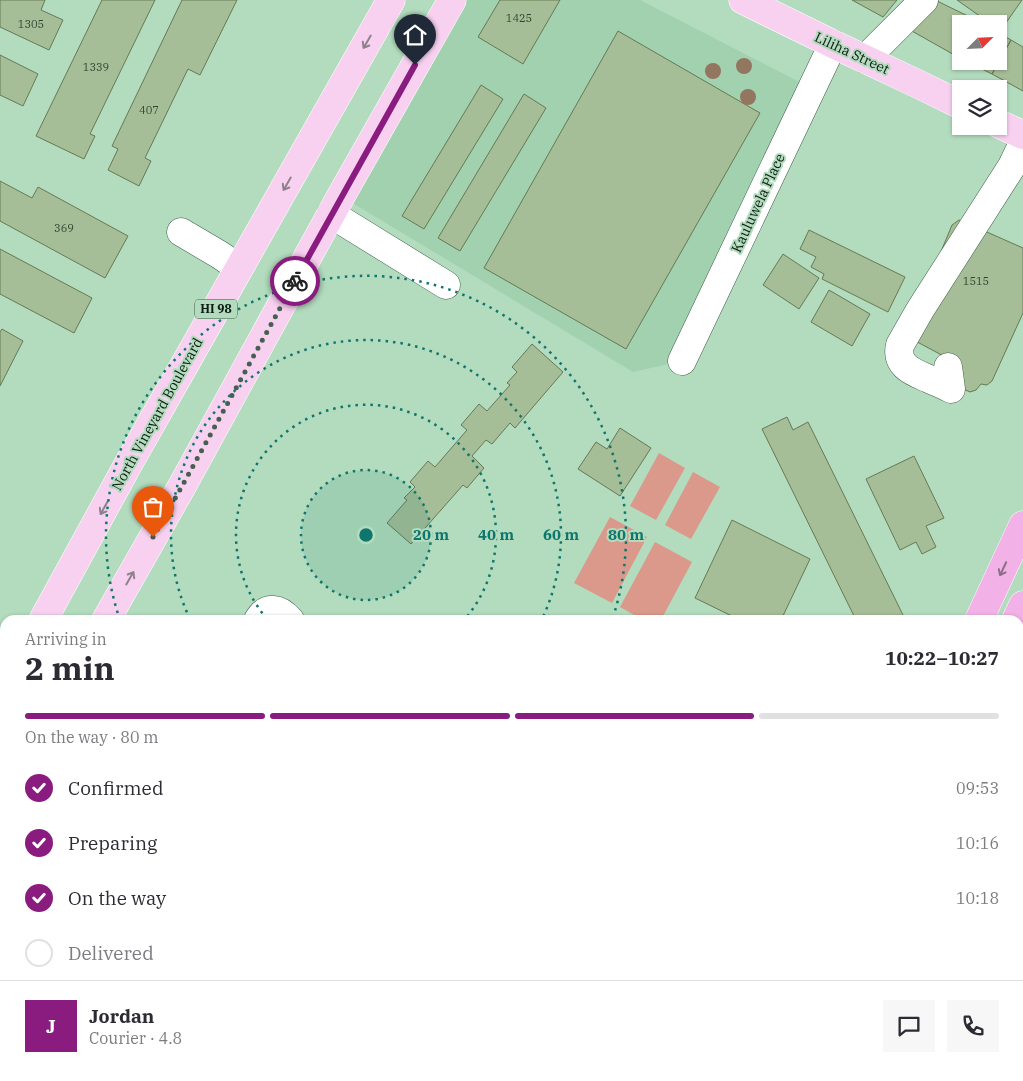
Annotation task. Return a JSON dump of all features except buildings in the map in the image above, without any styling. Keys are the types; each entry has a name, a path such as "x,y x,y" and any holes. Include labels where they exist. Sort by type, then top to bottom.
{"highway":[{"path":"981,615 1023,525"}],"main road":[{"name":"North Vineyard Boulevard","path":"46,615 391,0"},
{"path":"109,615 452,0"},
{"name":"Liliha Street","path":"743,0 952,100"}],"street":[{"path":"865,59 924,0"},
{"name":"Kauluwela Place","path":"682,361 833,44"},
{"path":"948,367 951,389 909,369 902,362 898,351 920,310 1012,166 1017,131"},
{"path":"331,214 446,285"},
{"path":"181,232 240,268"},
{"path":"261,615 273,610 286,615"}],"shaded area":[{"path":"456,0 640,0 813,89 682,361 633,372 341,196"},
{"path":"659,453 685,468 656,520 630,506"},
{"path":"693,472 720,487 691,539 665,525"},
{"path":"610,517 647,537 612,603 574,583"},
{"path":"655,542 692,562 664,615 634,615 620,607"}],"way so far":[{"path":"153,537 295,281"}],"route":[{"path":"295,281 415,65"}]}
